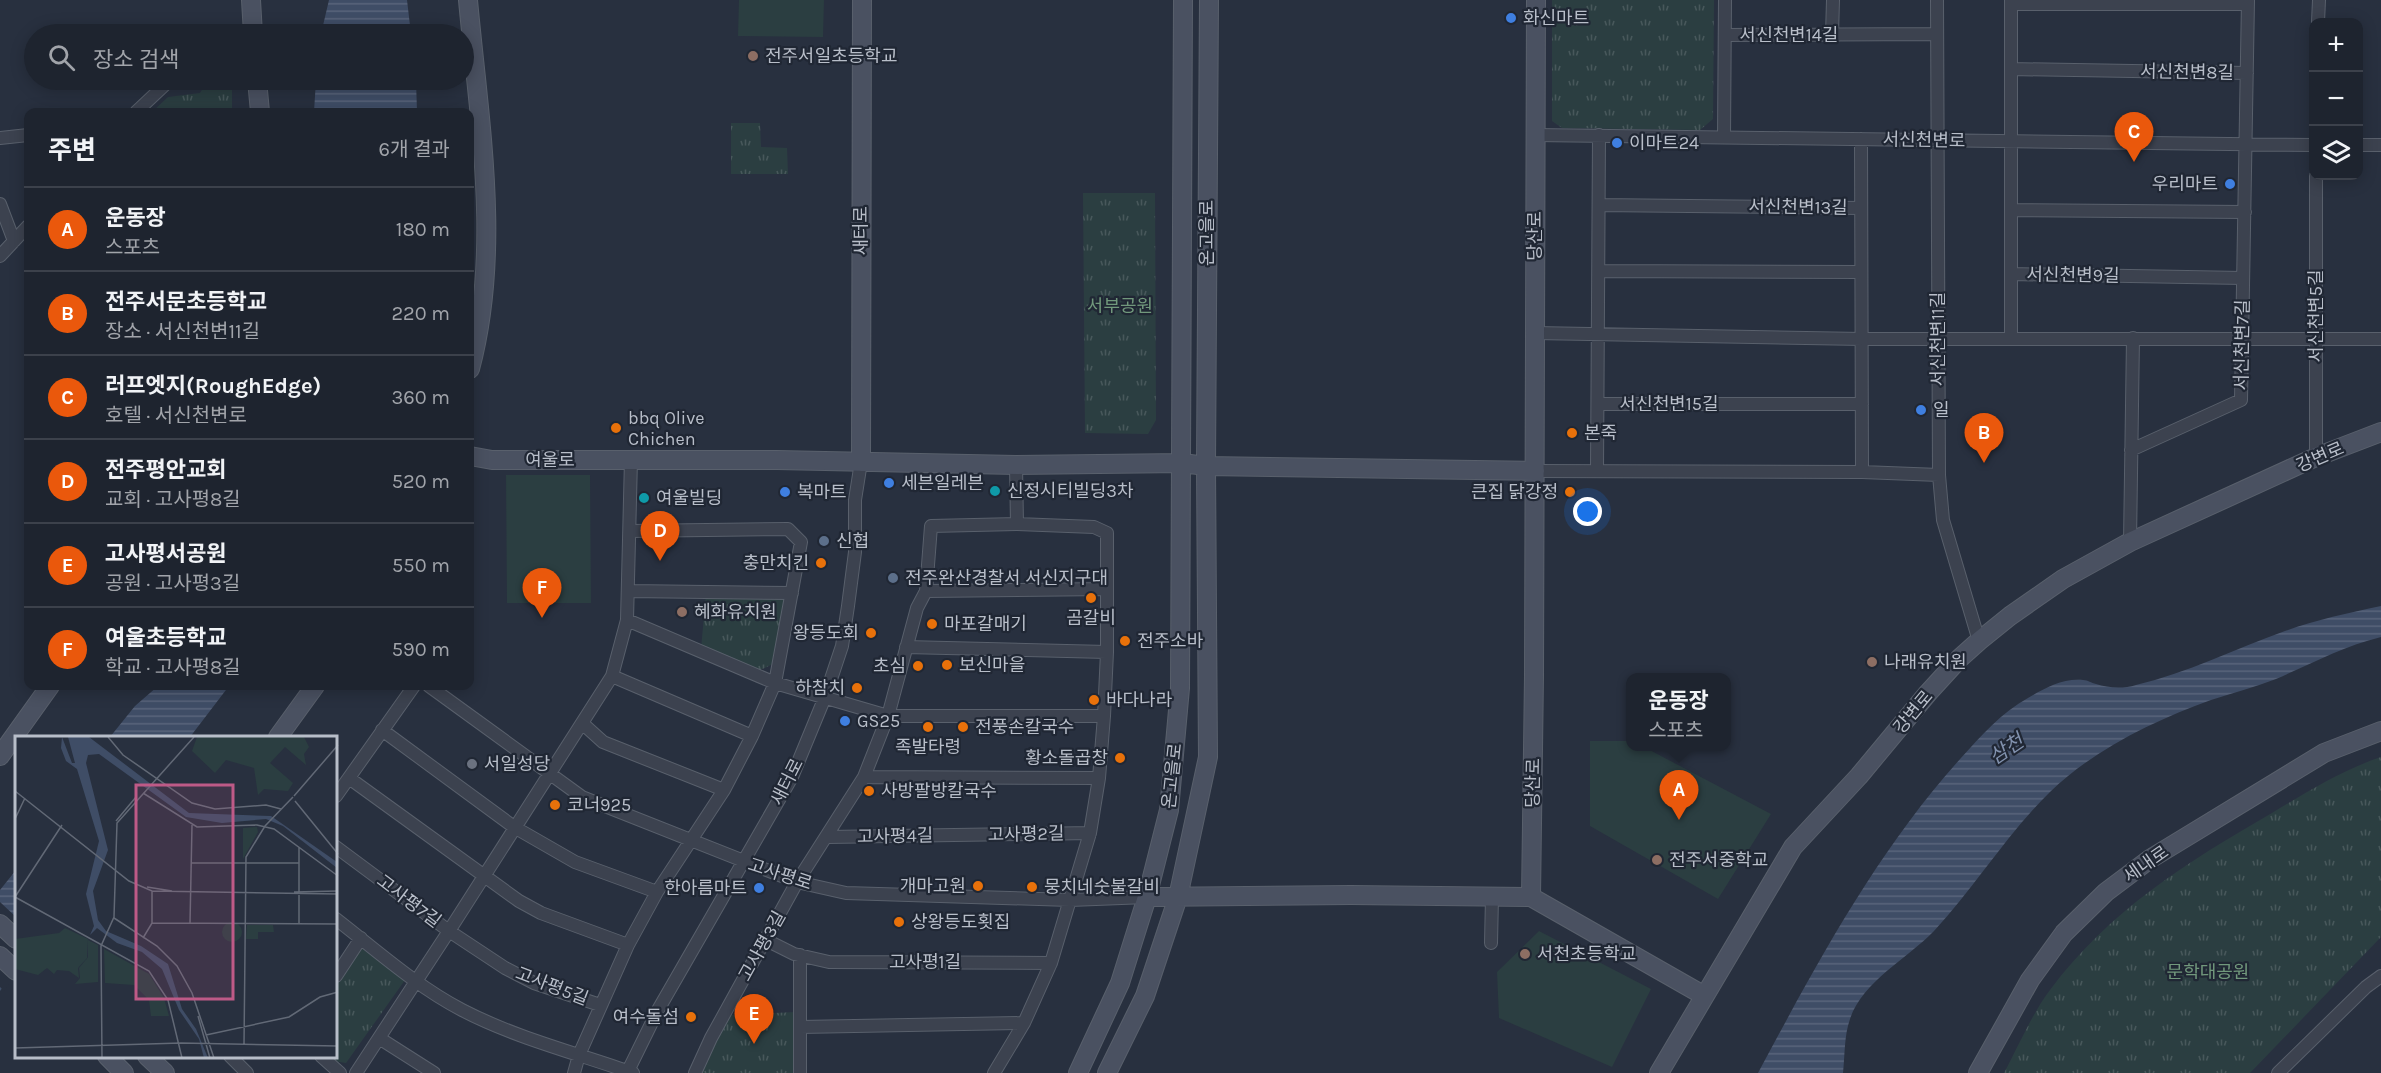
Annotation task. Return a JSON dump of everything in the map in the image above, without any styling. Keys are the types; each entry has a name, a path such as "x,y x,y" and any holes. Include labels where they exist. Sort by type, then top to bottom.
{"street":[{"path":"251,0 253,24"},
{"path":"468,0 470,24"},
{"name":"새터로","path":"629,1072 658,1010 792,777 825,697 842,646 855,552 855,500 861,462 862,0"},
{"name":"온고을로","path":"1078,1073 1120,983 1147,897 1169,810 1180,688 1183,0"},
{"name":"온고을로","path":"1107,1073 1145,996 1178,897 1208,757 1206,466 1209,0"},
{"name":"당산로","path":"1531,897 1536,0"},
{"name":"서신천변14길","path":"1724,137 1725,0"},
{"path":"1832,35 1833,0"},
{"name":"서신천변11길","path":"1937,0 1939,475 1943,520 1979,641"},
{"path":"2319,0 2319,18"},
{"name":"서신천변8길","path":"2011,2 2136,4 2248,2 2246,144"},
{"name":"서신천변9길","path":"2010,338 2011,2"},
{"name":"서신천변14길","path":"1725,35 1937,34"},
{"path":"474,66 484,177 486,244 484,286 474,345"},
{"name":"서신천변8길","path":"2011,69 2247,74"},
{"path":"140,108 159,90"},
{"path":"258,90 260,108"},
{"path":"0,138 24,135"},
{"name":"서신천변로","path":"1535,135 2309,145"},
{"name":"서신천변15길","path":"1598,471 1599,135"},
{"name":"서신천변13길","path":"1861,139 1862,472"},
{"name":"서신천변7길","path":"2131,450 2241,400 2246,144"},
{"path":"2363,145 2381,146"},
{"name":"서신천변5길","path":"2316,180 2316,457"},
{"path":"0,204 14,241"},
{"name":"서신천변13길","path":"1599,204 1861,208"},
{"path":"2011,210 2245,212"},
{"path":"0,256 24,230"},
{"path":"1599,271 1861,272"},
{"name":"서신천변9길","path":"2010,274 2135,276"},
{"name":"서신천변7길","path":"2135,276 2244,278"},
{"path":"1535,333 1862,339 2381,339"},
{"path":"2130,542 2133,338"},
{"name":"서신천변15길","path":"1598,404 1862,404"},
{"name":"강변로","path":"1659,1073 1703,995 1793,847 1859,776 1928,693 1979,641 2062,579 2130,542 2316,457 2381,432"},
{"name":"여울로","path":"474,457 492,460 631,459"},
{"path":"631,459 1016,465 1182,463 1206,466 1535,471 1862,472 1939,475"},
{"name":"고사평7길","path":"356,1073 612,676 627,620 631,459"},
{"path":"1016,465 1017,524"},
{"name":"고사평2길","path":"1017,524 1094,527 1107,533 1107,652 1099,778 1090,833 1070,900"},
{"name":"고사평4길","path":"797,882 828,837 864,777 888,716 917,608 926,591 931,526 1017,524"},
{"name":"고사평5길","path":"574,1073 600,1005 628,945 657,892 724,790 752,736 775,683 801,542 788,529 630,531"},
{"path":"926,591 1107,589"},
{"path":"629,591 792,593"},
{"path":"627,620 775,683 888,716 1104,716"},
{"path":"906,647 1107,652"},
{"path":"612,676 752,736"},
{"path":"0,756 47,690"},
{"path":"279,736 312,690"},
{"path":"338,793 411,690"},
{"name":"고사평로","path":"434,690 582,797 744,863 797,882 846,894 1070,900 1178,897"},
{"path":"582,723 603,742 724,790"},
{"path":"382,730 514,827 575,862 657,892"},
{"name":"세내로","path":"1978,1073 2030,980 2064,933 2106,892 2150,859 2316,757 2381,731"},
{"path":"864,777 1099,778"},
{"path":"349,778 519,901 541,913 628,945"},
{"name":"고사평2길","path":"961,835 1090,833"},
{"name":"고사평4길","path":"828,837 961,835"},
{"name":"고사평7길","path":"338,848 449,931 505,968"},
{"name":"고사평3길","path":"695,1073 711,1038 797,882"},
{"path":"1178,897 1351,895 1531,897 1703,995"},
{"path":"1491,943 1492,897"},
{"path":"994,1073 1024,1023 1051,963 1070,900"},
{"path":"338,920 416,980 460,1009 497,1026 629,1072"},
{"path":"0,924 15,938"},
{"path":"338,973 362,938"},
{"name":"고사평1길","path":"766,940 800,955 829,962 1051,963"},
{"path":"800,955 800,1073"},
{"path":"0,956 15,970"},
{"name":"고사평5길","path":"505,968 534,983 600,1005"},
{"path":"2278,1073 2366,987 2381,976"},
{"path":"800,1027 1024,1023"},
{"path":"379,1038 434,1073"},
{"path":"109,1058 124,1073"},
{"path":"149,1058 165,1073"},
{"path":"232,1058 247,1073"},
{"path":"323,1058 340,1073"}],"green space":[{"path":"739,0 824,0 823,37 738,36"},
{"path":"1552,0 1714,0 1713,119 1700,130 1562,128 1552,121"},
{"path":"202,90 232,90 232,108 156,108 168,97 200,93"},
{"path":"731,123 760,123 761,147 787,148 788,174 731,174"},
{"name":"서부공원","path":"1083,193 1155,193 1156,420 1148,434 1085,433"},
{"path":"506,475 590,475 591,603 507,603"},
{"path":"706,594 779,595 786,600 773,664 758,671 701,649"},
{"path":"1590,741 1626,741 1626,751 1652,751 1771,814 1718,899 1590,826"},
{"name":"문학대공원","path":"2381,757 2381,937 2250,1073 2004,1073 2050,990 2073,961 2124,912 2180,869 2241,831 2325,782"},
{"path":"1539,931 1651,989 1612,1067 1499,1018 1497,972"},
{"path":"361,945 405,980 346,1063 330,1058 338,1058 338,982"},
{"path":"796,1012 793,1073 699,1073 730,1015"}],"water":[{"path":"329,0 407,0 410,24 323,24"},
{"path":"315,90 416,90 417,108 314,108"},
{"name":"삼천","path":"2381,606 2381,637 2341,650 2276,679 2168,717 2126,738 2085,763 2034,808 1934,931 1865,993 1856,1006 1848,1025 1843,1073 1758,1073 1826,950 1875,870 1902,831 1961,758 2009,710 2061,682 2086,680 2111,687 2131,686 2192,667 2296,627"},
{"path":"153,690 226,690 191,736 111,736 135,706"},
{"path":"15,871 15,970 0,991 0,890"}],"pier":[{"path":"0,902 15,916 15,975 4,991 0,987"}],"place":[{"name":"화신마트","path":"1511,18"},
{"name":"전주서일초등학교","path":"753,56"},
{"name":"이마트24","path":"1617,143"},
{"name":"러프엣지(RoughEdge)","path":"2134,162"},
{"name":"우리마트","path":"2230,184"},
{"name":"일","path":"1921,410"},
{"name":"bbq Olive Chichen","path":"616,428"},
{"name":"본죽","path":"1572,433"},
{"name":"전주서문초등학교","path":"1984,463"},
{"name":"세븐일레븐","path":"889,483"},
{"name":"신정시티빌딩3차","path":"995,491"},
{"name":"복마트","path":"785,492"},
{"name":"큰집 닭강정","path":"1570,492"},
{"name":"여울빌딩","path":"644,498"},
{"name":"신협","path":"824,541"},
{"name":"전주평안교회","path":"660,561"},
{"name":"충만치킨","path":"821,563"},
{"name":"전주완산경찰서 서신지구대","path":"893,578"},
{"name":"곰갈비","path":"1091,598"},
{"name":"혜화유치원","path":"682,612"},
{"name":"여울초등학교","path":"542,618"},
{"name":"마포갈매기","path":"932,624"},
{"name":"왕등도회","path":"871,633"},
{"name":"전주소바","path":"1125,641"},
{"name":"나래유치원","path":"1872,662"},
{"name":"보신마을","path":"947,665"},
{"name":"초심","path":"918,666"},
{"name":"하참치","path":"857,688"},
{"name":"바다나라","path":"1094,700"},
{"name":"GS25","path":"845,721"},
{"name":"족발타령","path":"928,727"},
{"name":"전풍손칼국수","path":"963,727"},
{"name":"황소돌곱창","path":"1120,758"},
{"name":"서일성당","path":"472,764"},
{"name":"사방팔방칼국수","path":"869,791"},
{"name":"코너925","path":"555,805"},
{"name":"운동장","path":"1679,820"},
{"name":"전주서중학교","path":"1657,860"},
{"name":"개마고원","path":"978,886"},
{"name":"뭉치네숫불갈비","path":"1032,887"},
{"name":"한아름마트","path":"759,888"},
{"name":"상왕등도횟집","path":"899,922"},
{"name":"서천초등학교","path":"1525,954"},
{"name":"여수돌섬","path":"691,1017"},
{"name":"고사평서공원","path":"754,1044"}]}
